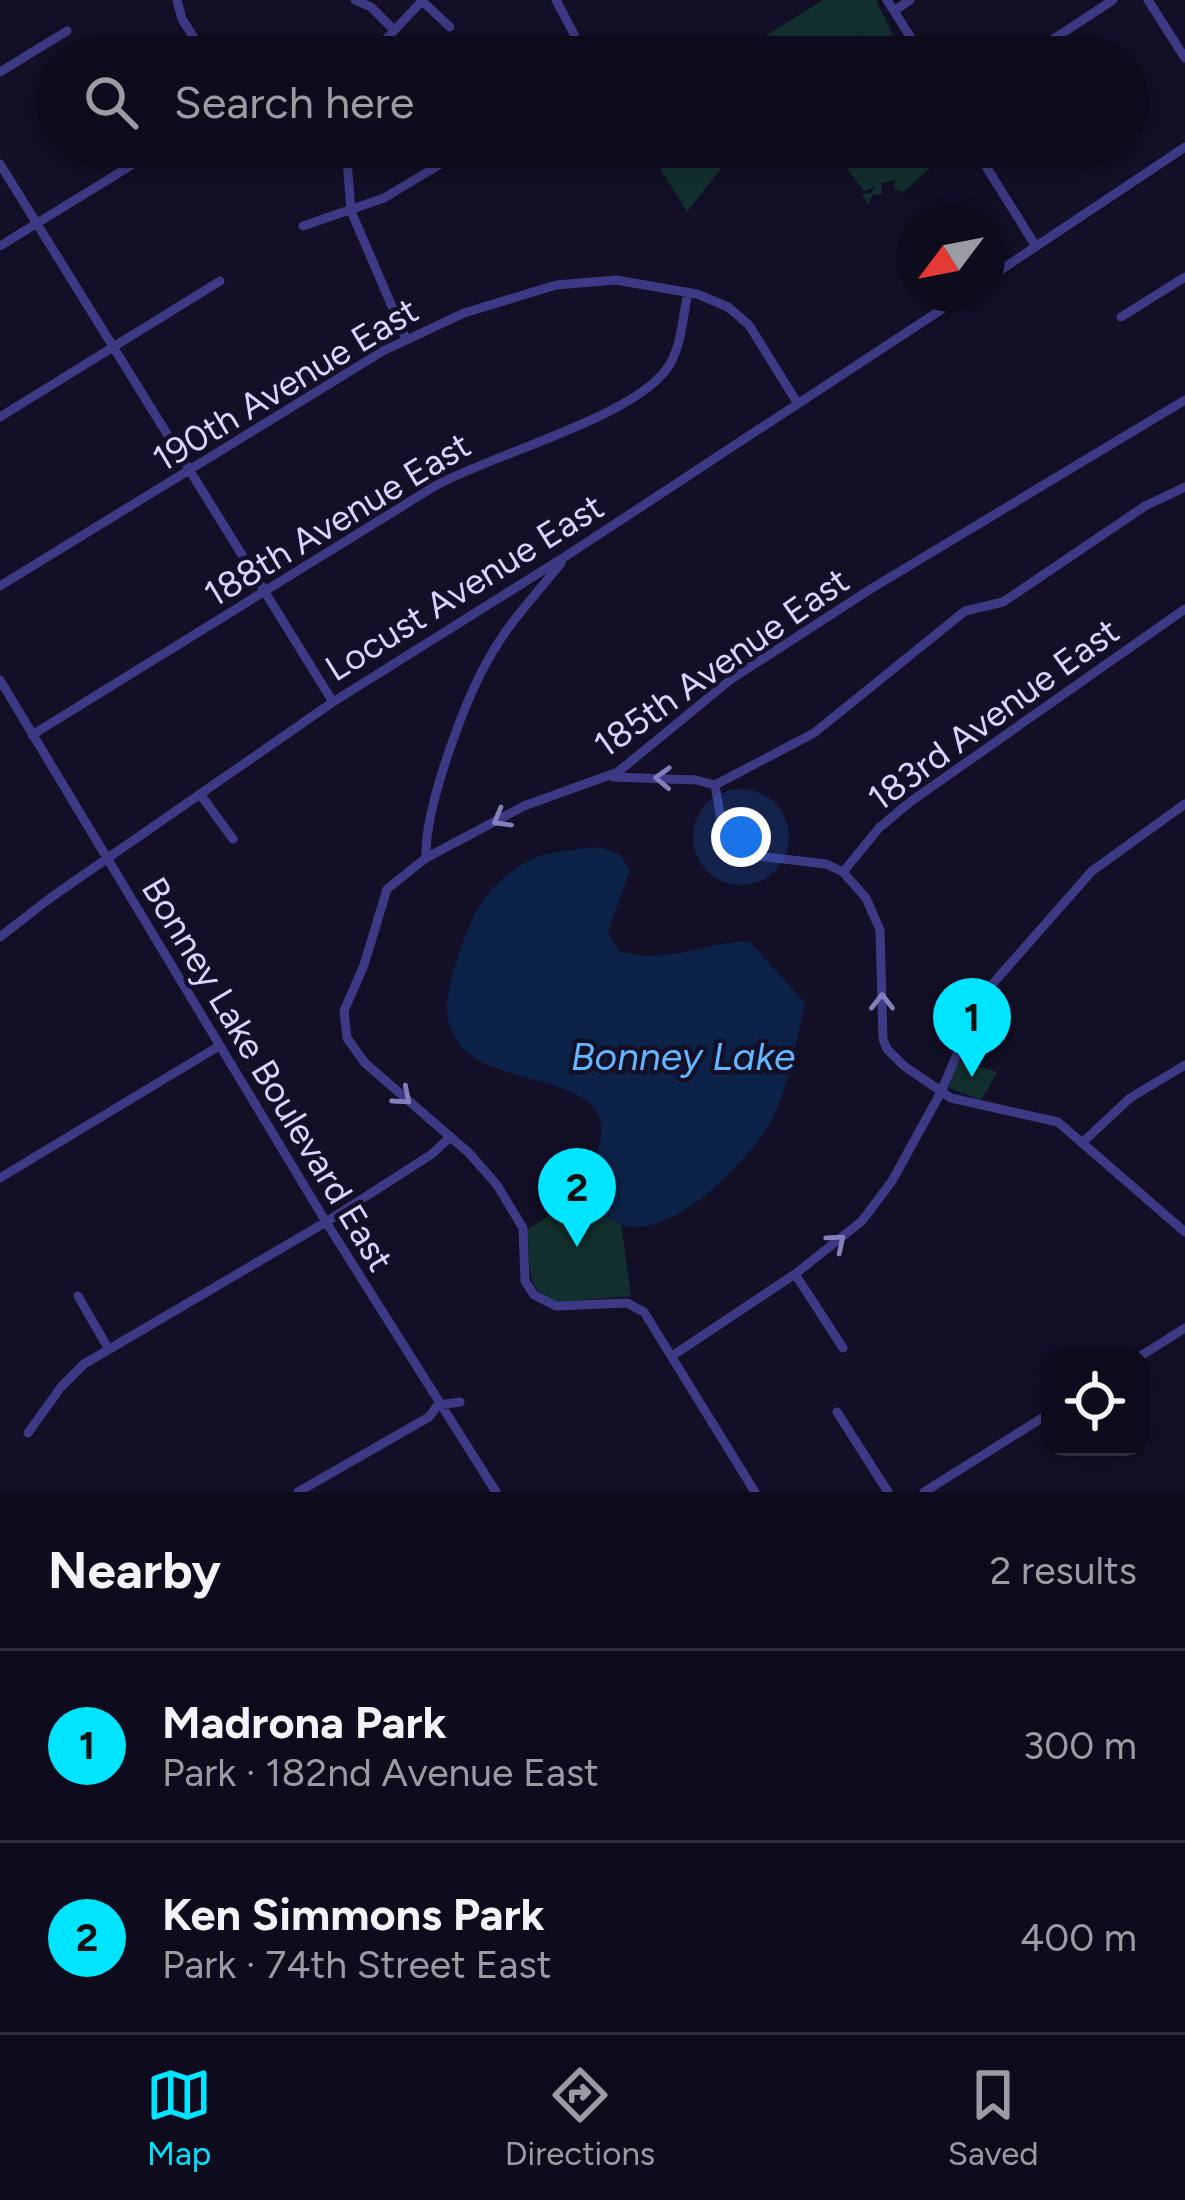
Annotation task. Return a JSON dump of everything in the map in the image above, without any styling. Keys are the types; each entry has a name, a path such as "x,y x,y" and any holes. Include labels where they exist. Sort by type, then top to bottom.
{"street":[{"path":"177,0 193,36"},
{"path":"355,0 371,7 392,28"},
{"path":"386,36 423,0 450,27"},
{"path":"556,0 574,36"},
{"path":"887,0 910,36"},
{"path":"894,11 910,0"},
{"path":"1058,36 1113,0"},
{"path":"1148,0 1185,58"},
{"path":"60,36 67,32"},
{"path":"0,72 36,51"},
{"path":"1005,266 1185,147"},
{"path":"0,164 333,702"},
{"path":"0,246 127,168"},
{"path":"347,168 350,211 406,339"},
{"path":"303,226 385,198 434,168"},
{"path":"987,168 1035,245"},
{"path":"1121,316 1185,277"},
{"path":"0,417 220,280"},
{"name":"190th Avenue East","path":"0,586 406,339 464,313 574,282 616,280 688,292 728,307 749,325 798,404"},
{"name":"188th Avenue East","path":"32,734 453,476 579,426 650,386 674,354 688,292"},
{"name":"Locust Avenue East","path":"0,937 333,702 938,312"},
{"name":"185th Avenue East","path":"450,1137 355,1050 343,1027 387,889 426,858 524,806 610,777 730,680 869,590 1185,400"},
{"path":"610,777 715,785 780,754 814,733 964,610 1003,602 1144,506 1185,488"},
{"path":"426,858 425,838 438,784 488,659 566,556"},
{"name":"183rd Avenue East","path":"843,872 879,828 910,802 1185,609"},
{"name":"Bonney Lake Boulevard East","path":"0,680 326,1222 496,1492"},
{"path":"715,785 722,831 736,851 816,862 843,872 866,898 879,921 884,1046 904,1066 964,1101 1052,1118 1185,1232"},
{"path":"200,794 233,839"},
{"path":"672,1356 842,1239 878,1202 940,1091 981,997 1091,871 1183,809"},
{"path":"0,1178 219,1046"},
{"path":"1083,1142 1130,1098 1185,1065"},
{"path":"28,1433 68,1379 108,1348 326,1222 433,1154 450,1137 485,1171 519,1219 525,1281 534,1295 564,1307 635,1305 648,1316 755,1492"},
{"path":"795,1274 843,1348"},
{"path":"79,1296 108,1348"},
{"path":"1149,1351 1185,1328"},
{"path":"298,1492 429,1417 438,1405 460,1402"},
{"path":"837,1412 888,1492"},
{"path":"924,1492 1041,1419"}],"green space":[{"path":"823,0 876,0 894,36 858,36 866,30 857,36 765,36"},
{"path":"660,168 722,168 687,212"},
{"path":"847,168 930,168 903,192 894,189 895,180 881,183 882,194 873,195 868,205 862,194 875,187 864,191"},
{"path":"956,1060 997,1072 981,1100 949,1088"},
{"path":"592,1187 604,1213 621,1223 631,1296 558,1302 533,1282 527,1230"}],"water":[{"name":"Bonney Lake","path":"597,847 620,854 630,870 608,932 618,950 666,955 749,941 805,1003 784,1090 761,1136 694,1204 641,1227 617,1223 598,1204 592,1178 601,1126 589,1103 559,1087 476,1059 457,1040 447,1014 459,955 489,893 534,858"}],"place":[{"name":"Madrona Park","path":"972,1077"},
{"name":"Ken Simmons Park","path":"577,1247"}]}
